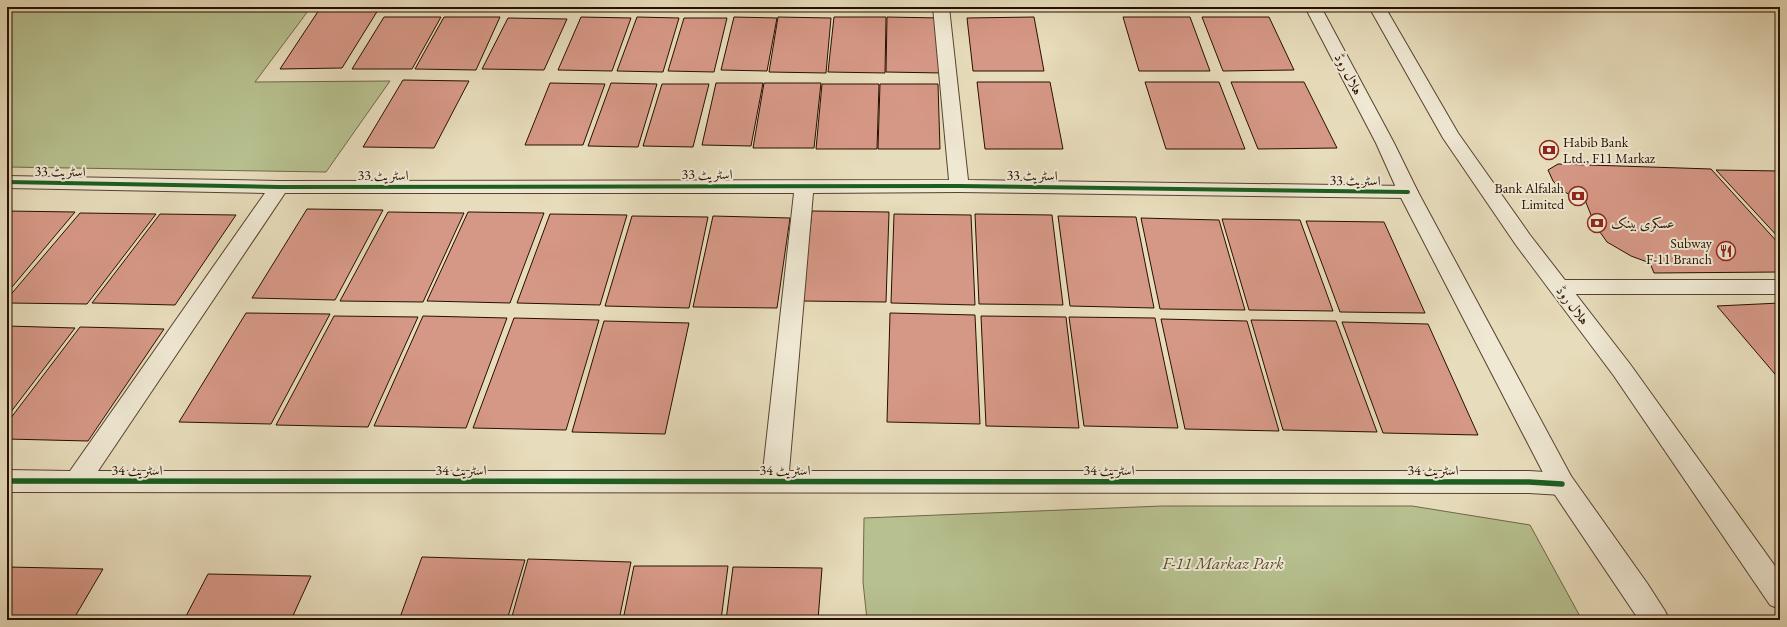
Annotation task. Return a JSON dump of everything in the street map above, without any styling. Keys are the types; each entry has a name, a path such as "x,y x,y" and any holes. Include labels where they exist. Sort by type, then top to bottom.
{"street":[{"path":"941,7 959,186"},
{"name":"ہلال روڈ","path":"1314,7 1385,143 1408,192 1562,484 1655,620"},
{"name":"ہلال روڈ","path":"1380,8 1450,134 1524,240 1622,370 1780,596"},
{"name":"اسٹریٹ 33","path":"7,182 279,187 959,186 1408,192"},
{"path":"775,482 804,186"},
{"path":"77,482 279,187"},
{"name":"اسٹریٹ 34","path":"7,481 1529,482 1562,484"}],"lane":[{"path":"1560,287 1780,287"}],"green space":[{"path":"7,7 311,7 255,82 390,81 326,172 7,167"},
{"name":"F-11 Markaz Park","path":"1162,506 1412,506 1530,525 1582,620 867,620 863,582 864,518"}],"building":[{"path":"319,10 378,10 342,68 280,69"},
{"path":"384,17 441,17 412,69 352,69"},
{"path":"444,17 500,17 476,70 415,69"},
{"path":"581,17 631,18 612,71 558,70"},
{"path":"637,17 679,18 663,72 617,71"},
{"path":"734,17 777,18 767,71 721,70"},
{"path":"778,17 831,18 826,73 769,72"},
{"path":"834,17 886,17 885,73 828,72"},
{"path":"887,17 940,18 942,73 886,72"},
{"path":"1034,17 1044,71 973,71 967,18"},
{"path":"1123,17 1190,17 1210,71 1139,71"},
{"path":"1202,17 1269,17 1294,70 1223,71"},
{"path":"508,18 567,19 544,70 482,69"},
{"path":"684,18 727,18 714,72 668,71"},
{"path":"403,80 469,81 434,148 363,147"},
{"path":"977,82 1050,82 1063,149 985,149"},
{"path":"1145,82 1219,82 1245,149 1166,149"},
{"path":"1231,82 1304,82 1337,148 1258,149"},
{"path":"550,83 605,84 583,145 525,145"},
{"path":"611,83 657,84 638,147 588,146"},
{"path":"716,83 763,83 751,146 702,145"},
{"path":"764,83 821,83 814,148 753,148"},
{"path":"662,84 709,84 693,147 643,146"},
{"path":"822,84 879,84 877,149 816,149"},
{"path":"880,84 938,84 940,149 878,149"},
{"path":"1558,164 1711,169 1780,245 1780,272 1654,273 1650,263 1631,256 1607,242 1595,225 1585,200 1574,197 1561,190 1553,181 1548,170"},
{"path":"1716,170 1780,171 1780,239"},
{"path":"307,209 383,210 335,300 252,298"},
{"path":"7,211 75,212 7,293"},
{"path":"812,211 889,212 886,302 802,301"},
{"path":"388,212 464,213 423,302 340,301"},
{"path":"468,212 544,213 510,303 427,301"},
{"path":"80,213 156,214 87,304 7,303 7,299"},
{"path":"160,214 236,215 175,305 92,303"},
{"path":"550,214 627,215 600,305 517,303"},
{"path":"894,214 971,215 975,305 891,303"},
{"path":"975,214 1052,215 1063,305 979,304"},
{"path":"632,216 708,217 689,308 605,306"},
{"path":"713,216 790,218 777,308 693,307"},
{"path":"1058,216 1136,217 1154,308 1070,306"},
{"path":"1141,218 1219,220 1245,310 1160,309"},
{"path":"1222,219 1300,220 1333,311 1249,310"},
{"path":"1306,221 1384,222 1425,313 1340,312"},
{"path":"1780,303 1780,380 1717,306"},
{"path":"246,313 330,314 271,424 179,422"},
{"path":"890,313 975,315 980,424 887,422"},
{"path":"334,316 418,317 368,427 276,425"},
{"path":"423,316 507,318 466,428 374,426"},
{"path":"981,316 1066,317 1079,428 986,426"},
{"path":"1069,317 1155,318 1178,428 1084,426"},
{"path":"514,318 599,320 566,430 473,428"},
{"path":"1161,319 1247,321 1279,431 1185,429"},
{"path":"1251,320 1336,321 1377,432 1283,430"},
{"path":"604,321 689,323 665,434 572,432"},
{"path":"1342,322 1428,324 1478,435 1383,433"},
{"path":"7,326 75,328 7,417"},
{"path":"80,327 164,329 88,441 7,439 7,423"},
{"path":"422,557 525,560 507,620 399,620"},
{"path":"528,559 631,562 619,620 511,620"},
{"path":"634,566 728,566 721,620 623,620"},
{"path":"7,567 103,569 73,620 7,620"},
{"path":"733,567 822,568 818,620 726,620"},
{"path":"208,574 311,576 291,620 184,620"}],"cycle path":[{"path":"7,182 279,187 959,186 1408,192"},
{"path":"7,481 1529,482 1562,484"}],"place":[{"name":"Habib Bank Ltd., F11 Markaz","path":"1549,150"},
{"name":"Bank Alfalah Limited","path":"1578,196"},
{"name":"عسکری بینک","path":"1597,223"},
{"name":"Subway F-11 Branch","path":"1726,251"}]}
